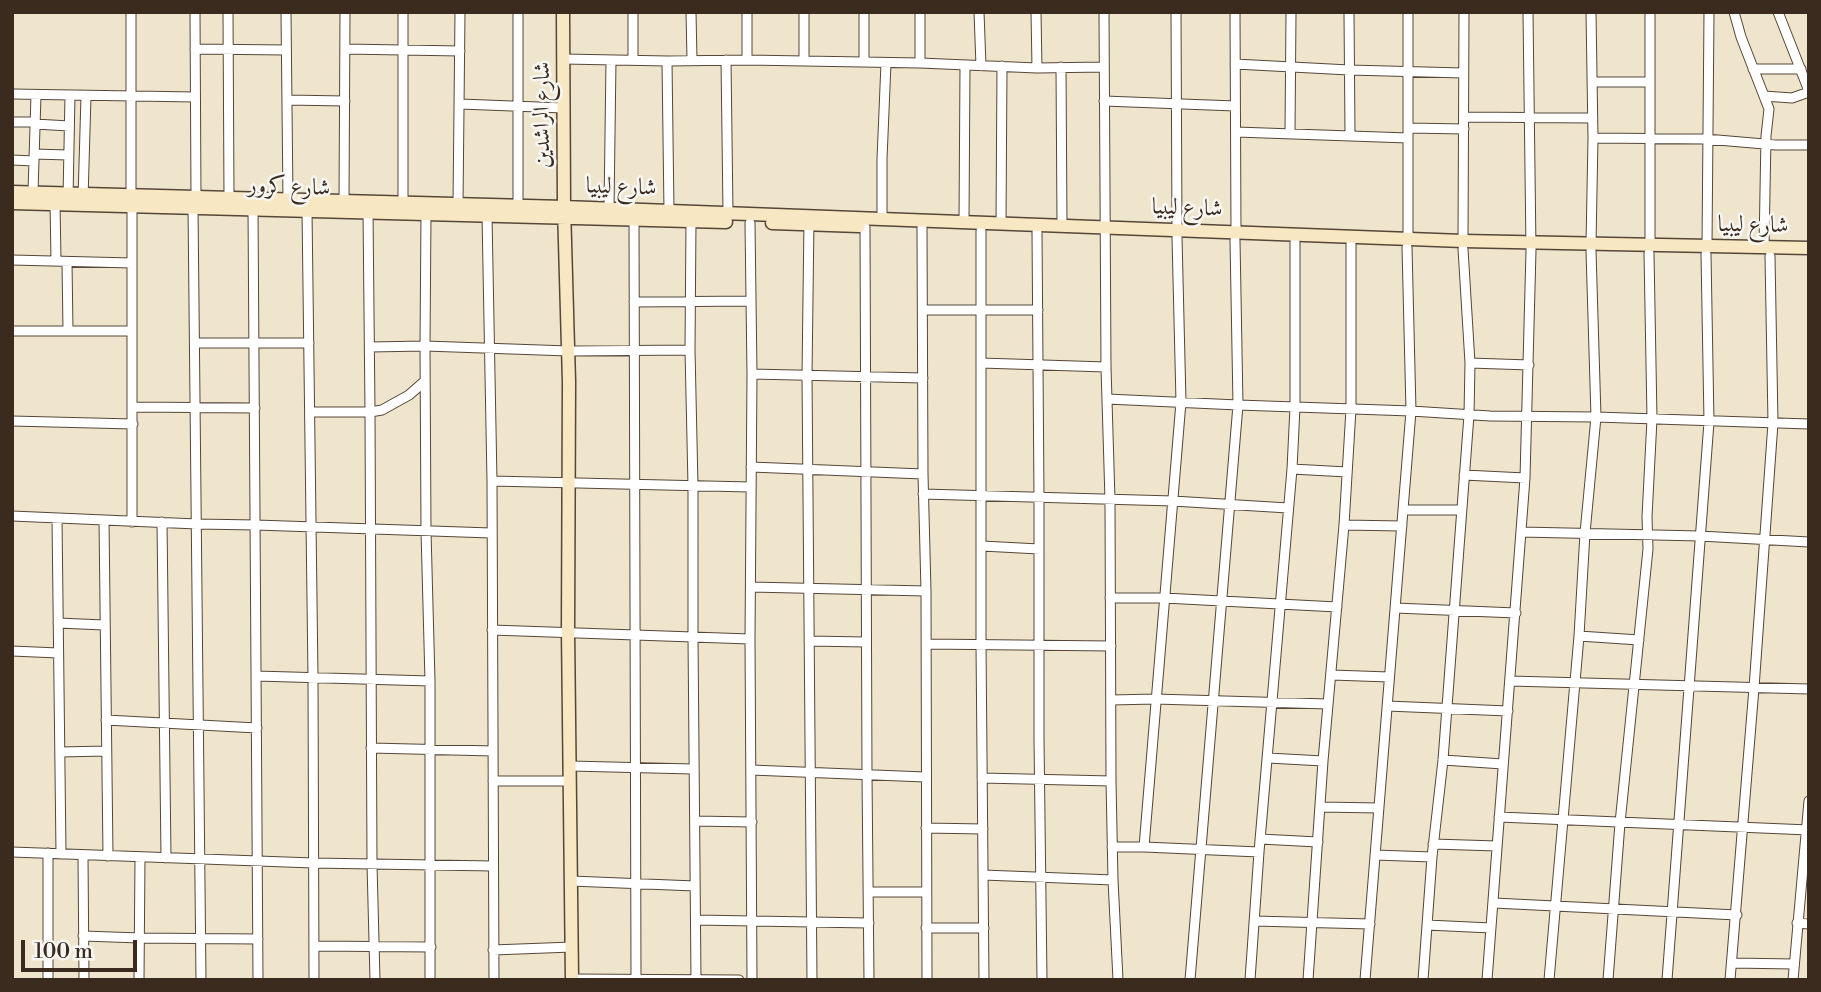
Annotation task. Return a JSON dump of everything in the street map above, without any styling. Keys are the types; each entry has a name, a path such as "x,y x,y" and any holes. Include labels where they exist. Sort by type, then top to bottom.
{"main road":[{"name":"شارع الراشدين","path":"564,12 564,212 569,351 568,631 572,979"},
{"name":"شارع كرور","path":"12,192 33,192 64,200"},
{"name":"شارع كرور","path":"195,202 229,198 458,204 518,211 564,212"},
{"name":"شارع كرور","path":"12,202 132,200 195,202 253,208 487,215 518,211"},
{"name":"شارع ليبيا","path":"564,212 609,209 728,213 865,227 1177,233 1463,245 1767,252 1809,257"},
{"name":"شارع ليبيا","path":"564,212 634,220 750,223 768,219"},
{"name":"شارع ليبيا","path":"809,221 882,219 1062,225 1105,231"},
{"name":"شارع ليبيا","path":"1236,236 1295,242 1344,241"},
{"name":"شارع ليبيا","path":"1767,252 1809,248"}],"street":[{"path":"131,12 132,522"},
{"path":"195,12 195,408 201,980"},
{"path":"228,12 229,198"},
{"path":"286,12 288,200"},
{"path":"344,201 345,12"},
{"path":"403,12 403,204"},
{"path":"458,204 460,12"},
{"path":"518,12 518,211"},
{"path":"633,12 633,60"},
{"path":"691,12 692,60"},
{"path":"747,12 747,60"},
{"path":"804,12 804,61"},
{"path":"864,12 864,62"},
{"path":"920,12 920,63"},
{"path":"979,12 981,66"},
{"path":"1036,12 1037,68"},
{"path":"1104,12 1111,782 1118,980"},
{"path":"1144,847 1181,402 1176,12"},
{"path":"1190,980 1238,405 1235,12"},
{"path":"1290,133 1291,12"},
{"path":"1349,12 1350,135"},
{"path":"1365,980 1411,411 1407,243 1408,12"},
{"path":"1423,980 1469,415 1470,363 1463,245 1464,12"},
{"path":"1486,980 1525,478 1531,246 1528,12"},
{"path":"1549,980 1596,417 1591,248 1591,12"},
{"path":"1608,980 1620,823 1648,535 1652,419 1649,249 1650,12"},
{"path":"1667,980 1709,422 1706,139 1709,12"},
{"path":"1730,980 1773,423 1767,252 1766,144 1769,113 1734,12"},
{"path":"1764,96 1792,98 1809,92 1779,12"},
{"path":"195,49 286,50"},
{"path":"345,49 460,51"},
{"path":"564,59 1104,67"},
{"path":"609,209 611,60"},
{"path":"726,60 728,213"},
{"path":"667,61 668,212"},
{"path":"882,219 886,63"},
{"path":"1235,64 1463,73"},
{"path":"964,222 965,65"},
{"path":"1001,224 1002,66"},
{"path":"1061,67 1062,225"},
{"path":"1753,69 1801,69"},
{"path":"1592,82 1649,82"},
{"path":"12,94 195,97"},
{"path":"33,192 36,94"},
{"path":"56,261 68,153 69,95"},
{"path":"83,199 86,96"},
{"path":"287,100 345,101"},
{"path":"1104,101 1235,106"},
{"path":"460,104 564,108"},
{"path":"1464,117 1592,118"},
{"path":"12,122 86,123"},
{"path":"1236,132 1350,135 1464,129"},
{"path":"1593,138 1706,139 1809,145"},
{"path":"12,160 85,152"},
{"path":"253,208 258,980"},
{"path":"307,210 311,412 314,980"},
{"path":"368,211 375,980"},
{"path":"426,213 430,980"},
{"path":"487,215 492,481 494,980"},
{"path":"634,220 636,979"},
{"path":"691,221 696,979"},
{"path":"809,221 807,469 812,980"},
{"path":"750,223 752,980"},
{"path":"865,227 869,980"},
{"path":"922,228 927,980"},
{"path":"981,231 984,980"},
{"path":"1037,232 1042,980"},
{"path":"1308,980 1323,761 1348,472 1351,409 1344,241"},
{"path":"1250,980 1292,470 1295,407 1295,242"},
{"path":"12,261 132,263"},
{"path":"67,262 68,331"},
{"path":"634,302 751,301"},
{"path":"923,310 1038,310"},
{"path":"12,331 132,331"},
{"path":"195,343 309,343"},
{"path":"370,346 569,351 690,350"},
{"path":"981,363 1106,367"},
{"path":"1470,363 1529,365"},
{"path":"752,374 923,378"},
{"path":"311,412 382,410 398,402 425,381"},
{"path":"1107,399 1469,415 1809,424"},
{"path":"133,407 255,408"},
{"path":"12,421 132,424"},
{"path":"751,467 923,474"},
{"path":"1292,470 1348,472"},
{"path":"1464,475 1525,478"},
{"path":"492,481 750,487"},
{"path":"923,494 1173,501 1288,508"},
{"path":"1404,510 1461,510"},
{"path":"12,516 491,533"},
{"path":"57,519 61,854"},
{"path":"104,520 108,856"},
{"path":"162,522 166,858"},
{"path":"1344,525 1402,526"},
{"path":"1522,532 1700,536 1809,542"},
{"path":"982,546 1039,549"},
{"path":"751,587 926,591"},
{"path":"1110,598 1164,598 1337,607"},
{"path":"1395,608 1516,613"},
{"path":"58,623 104,625"},
{"path":"492,630 750,639"},
{"path":"1579,636 1639,640"},
{"path":"809,641 866,642"},
{"path":"926,644 1111,646"},
{"path":"12,651 58,653"},
{"path":"1332,675 1389,677"},
{"path":"256,676 430,681"},
{"path":"1510,681 1809,689"},
{"path":"1111,700 1328,704"},
{"path":"1387,706 1508,710"},
{"path":"106,720 257,728"},
{"path":"371,748 493,751"},
{"path":"60,752 106,751"},
{"path":"1268,758 1323,761"},
{"path":"1443,760 1503,764"},
{"path":"570,766 694,769"},
{"path":"751,771 925,777"},
{"path":"982,778 1111,782"},
{"path":"493,782 570,781"},
{"path":"1793,980 1809,801"},
{"path":"1320,807 1379,808"},
{"path":"1499,817 1808,830"},
{"path":"695,821 752,822"},
{"path":"926,828 983,829"},
{"path":"1260,839 1318,842"},
{"path":"1433,844 1497,846"},
{"path":"1112,847 1259,852"},
{"path":"12,852 199,860 493,866"},
{"path":"48,853 48,980"},
{"path":"83,855 84,980"},
{"path":"1376,855 1432,856"},
{"path":"139,980 140,857"},
{"path":"983,875 1113,880"},
{"path":"571,881 695,886"},
{"path":"869,892 926,892"},
{"path":"1494,903 1737,915"},
{"path":"696,920 869,923"},
{"path":"1254,921 1370,925"},
{"path":"1797,923 1809,924"},
{"path":"1427,925 1491,928"},
{"path":"926,928 984,928"},
{"path":"83,936 258,939"},
{"path":"314,946 431,947"},
{"path":"493,950 572,947"},
{"path":"1732,963 1794,964"},
{"path":"572,979 739,980"}]}
